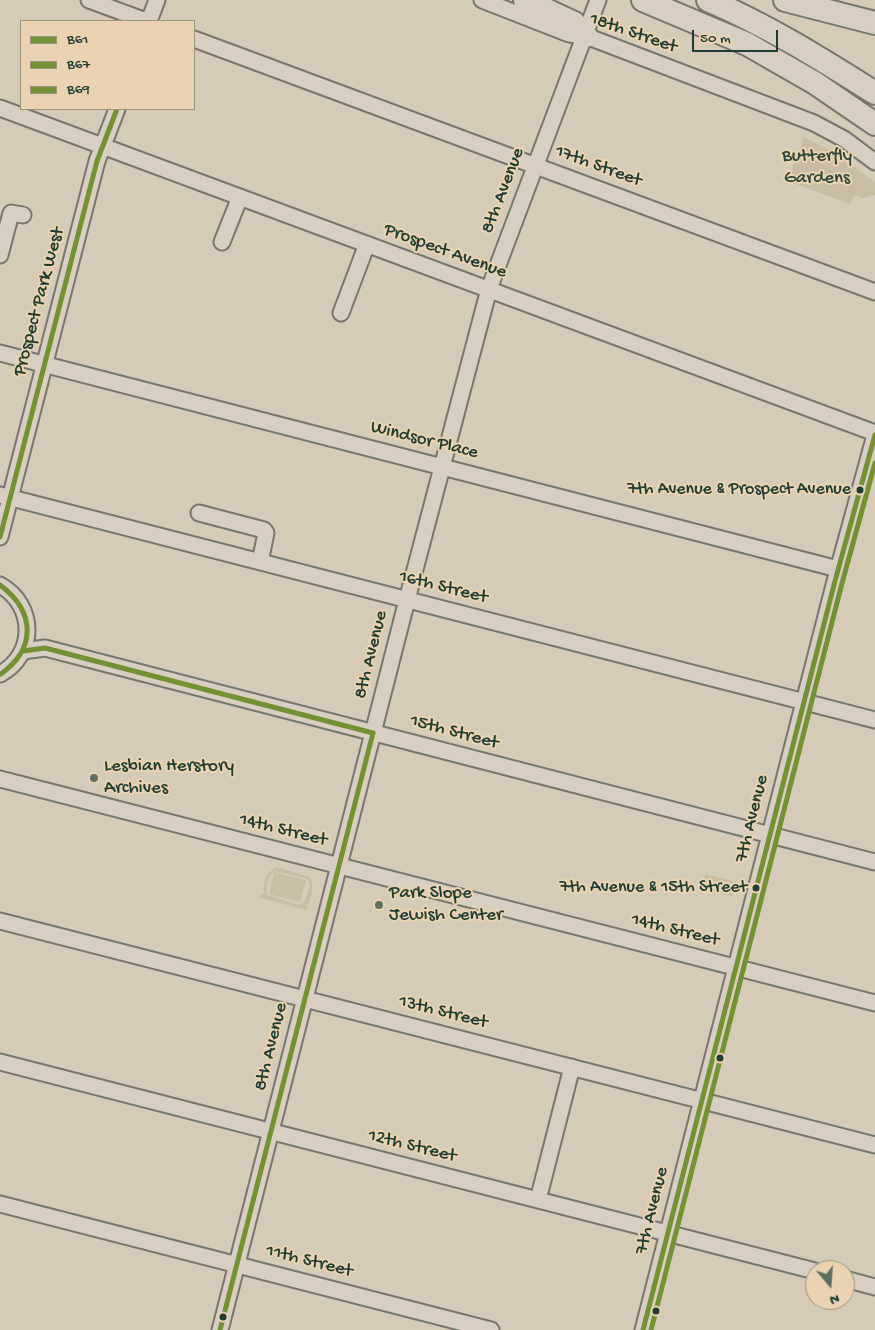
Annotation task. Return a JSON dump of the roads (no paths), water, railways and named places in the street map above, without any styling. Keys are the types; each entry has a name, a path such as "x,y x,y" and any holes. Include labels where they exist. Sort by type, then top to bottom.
{"highway":[{"path":"525,0 574,23 586,36"},
{"path":"643,0 747,44 815,83 875,124"},
{"path":"708,0 797,44 875,93"},
{"path":"785,0 875,23"}],"street":[{"path":"90,0 145,20"},
{"path":"148,20 157,0"},
{"name":"18th Street","path":"482,0 569,34 586,36 814,123 844,139 875,162"},
{"name":"8th Avenue","path":"220,1330 407,600 489,289 596,7"},
{"name":"17th Street","path":"195,39 875,292"},
{"name":"Prospect Avenue","path":"0,108 875,434"},
{"name":"Prospect Park West","path":"0,536 5,496 45,364 97,161 117,110"},
{"path":"222,242 240,197"},
{"path":"0,255 11,213 23,215"},
{"path":"341,313 367,244"},
{"name":"Windsor Place","path":"0,353 838,569"},
{"name":"7th Avenue","path":"642,1330 838,569 875,434"},
{"name":"16th Street","path":"5,496 875,720"},
{"path":"199,513 264,530 266,533 260,562"},
{"path":"0,586 15,597 26,618 28,636 23,651 12,667 0,674"},
{"name":"15th Street","path":"23,651 45,648 875,862"},
{"name":"14th Street","path":"0,779 875,1003"},
{"name":"13th Street","path":"0,921 875,1145"},
{"name":"12th Street","path":"0,1062 805,1268"},
{"path":"538,1200 572,1067"},
{"name":"11th Street","path":"0,1204 491,1330"},
{"path":"855,1282 875,1287"}],"place":[{"name":"7th Avenue & Prospect Avenue","path":"860,490"},
{"name":"Lesbian Herstory Archives","path":"94,778"},
{"name":"7th Avenue & 15th Street","path":"756,888"},
{"name":"Park Slope Jewish Center","path":"379,905"}],"park label":[{"name":"Butterfly Gardens","path":"817,168"}]}
